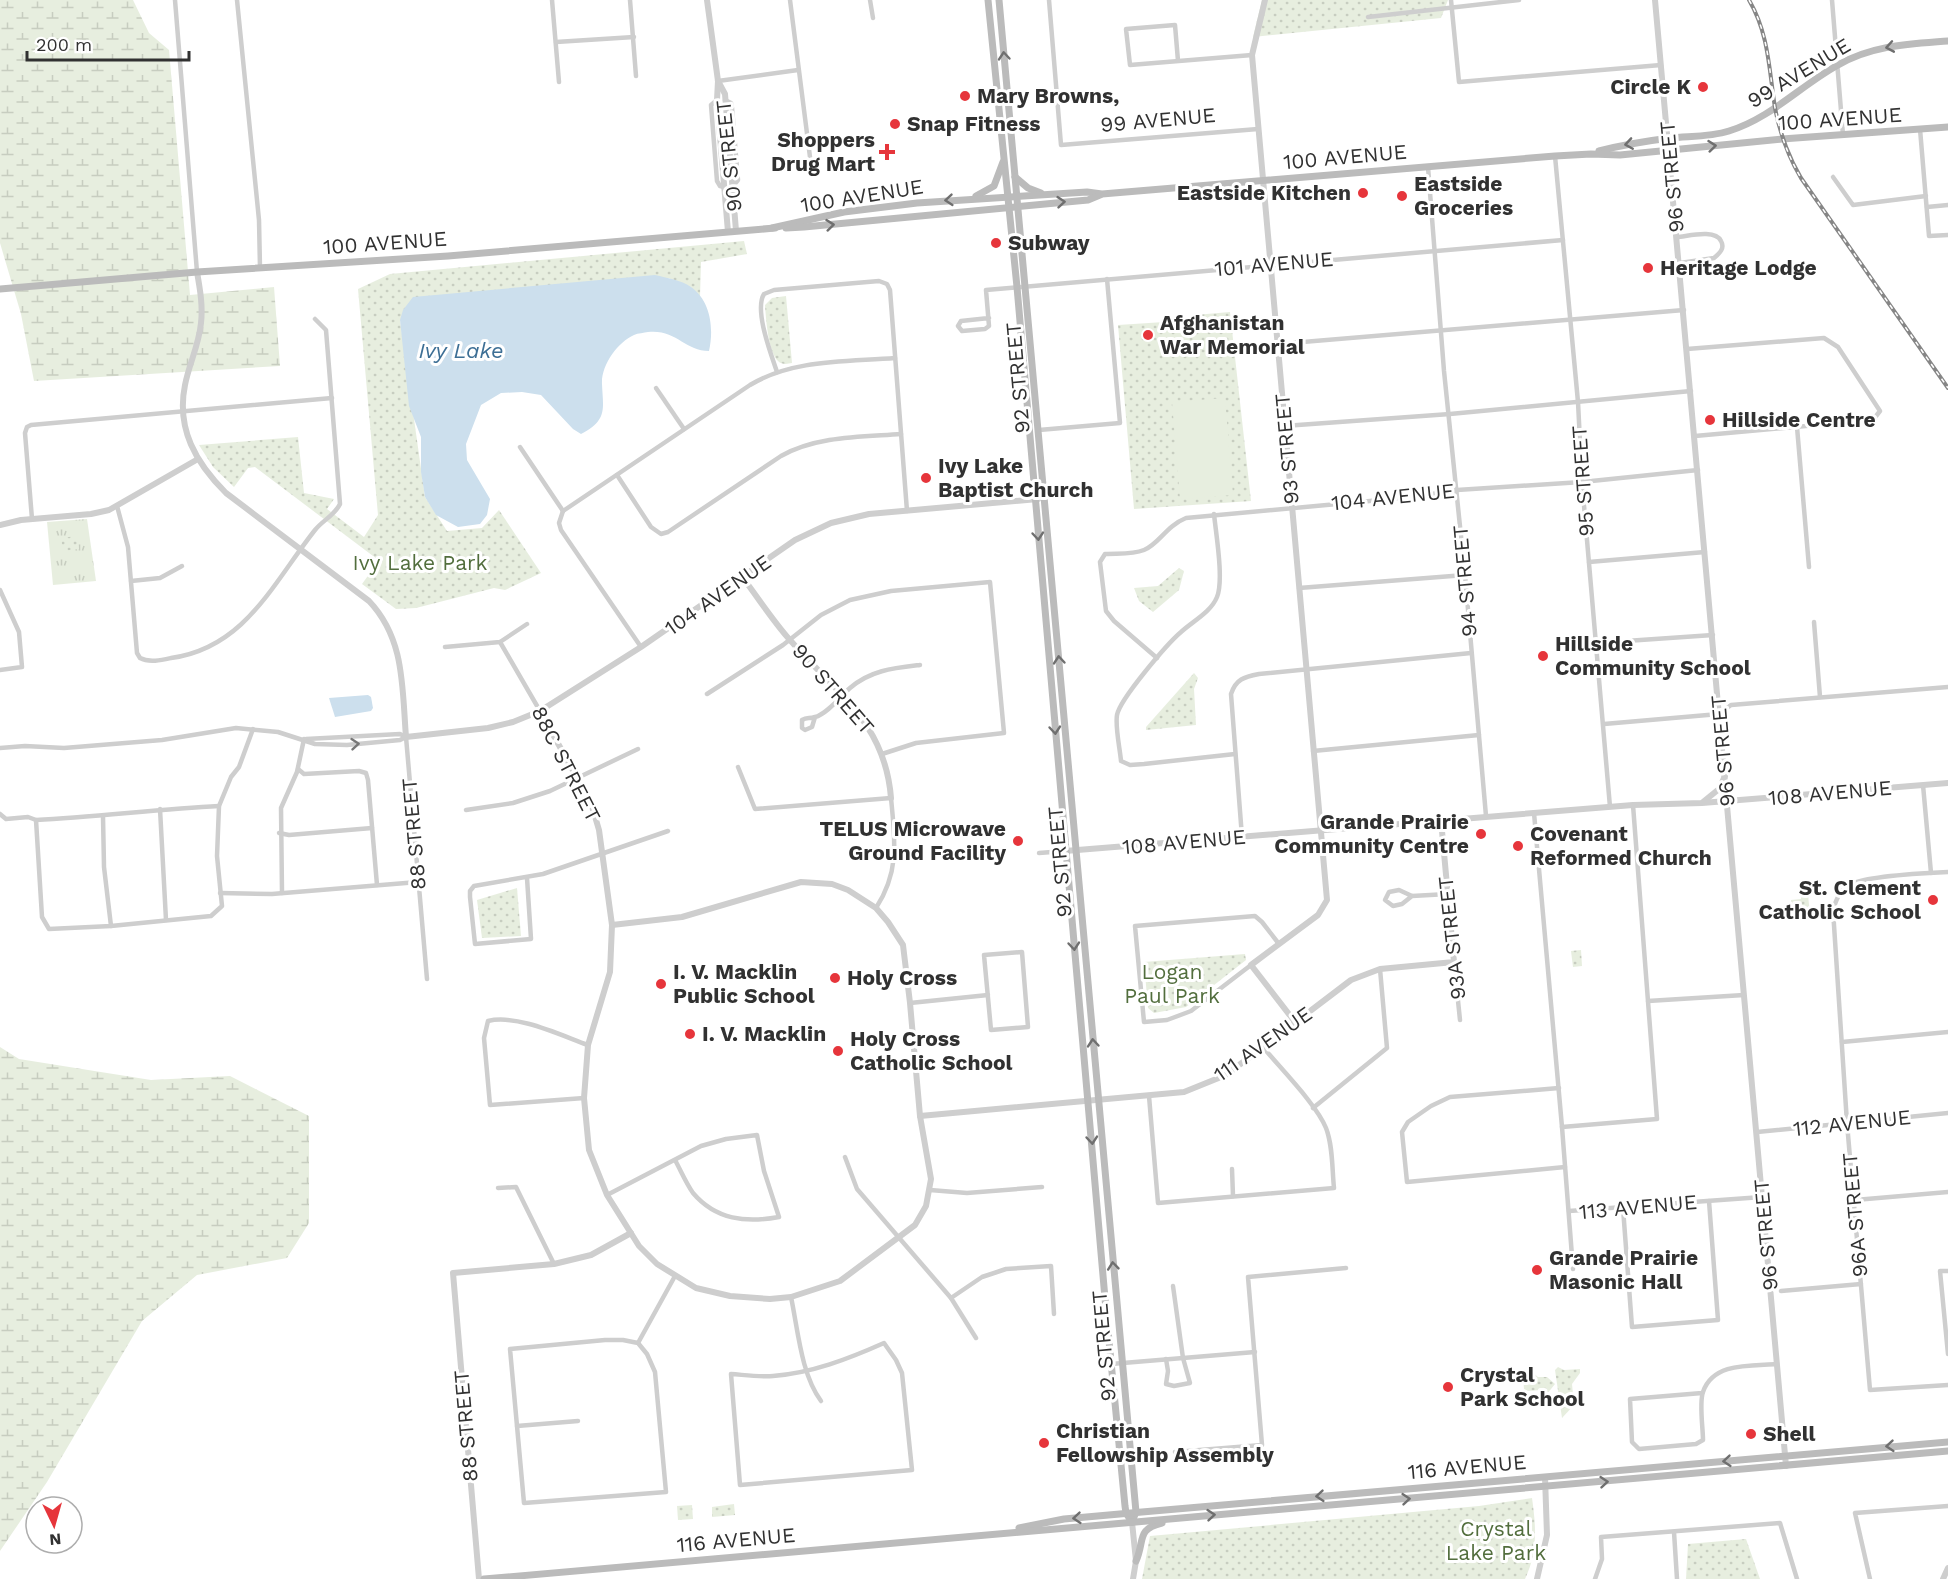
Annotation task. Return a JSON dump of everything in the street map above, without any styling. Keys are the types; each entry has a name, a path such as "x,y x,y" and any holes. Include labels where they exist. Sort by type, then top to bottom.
{"main road":[{"name":"92 STREET","path":"988,0 1017,287 1111,1364 1126,1513 1132,1522"},
{"name":"92 STREET","path":"999,0 1136,1512 1132,1522"},
{"name":"99 AVENUE","path":"1669,138 1711,135 1745,125 1775,108 1837,65 1859,54 1891,46 1948,41"},
{"name":"100 AVENUE","path":"772,228 844,212 972,198 1088,192 1102,194 1555,156 1620,155 1948,127"},
{"name":"100 AVENUE","path":"1591,154 1622,145 1669,138"},
{"path":"972,198 994,186 1004,160"},
{"path":"1015,177 1028,188 1046,194"},
{"name":"100 AVENUE","path":"0,289 197,272 448,256 804,227 1088,200 1102,194"},
{"name":"116 AVENUE","path":"990,1534 1064,1519 1136,1512 1948,1442"},
{"name":"116 AVENUE","path":"484,1579 1948,1451"},
{"path":"1136,1561 1141,1551 1143,1534 1147,1528 1190,1517"}],"street":[{"path":"175,0 197,272"},
{"path":"237,0 259,220 260,268"},
{"path":"552,0 559,82"},
{"path":"630,0 636,76"},
{"name":"90 STREET","path":"707,0 718,81 717,100 724,187 732,232"},
{"path":"790,0 810,157"},
{"path":"870,0 873,18"},
{"name":"99 AVENUE","path":"1049,0 1061,145 1258,129"},
{"name":"93 STREET","path":"1265,0 1252,55 1327,900 1318,915 1279,944"},
{"path":"1451,0 1458,82 1661,65"},
{"path":"1368,16 1519,0"},
{"name":"96 STREET","path":"1655,0 1786,1466"},
{"path":"1832,0 1842,135"},
{"path":"1178,61 1175,25 1126,29 1130,65 1252,55"},
{"path":"556,42 633,37"},
{"path":"718,81 798,70"},
{"name":"90 STREET","path":"718,81 725,100 733,186 732,232"},
{"path":"1920,129 1929,236 1948,235"},
{"name":"95 STREET","path":"1555,156 1578,402 1582,482 1610,807"},
{"name":"94 STREET","path":"1428,167 1486,816"},
{"path":"1833,177 1853,205 1926,196"},
{"path":"1927,207 1948,205"},
{"path":"1677,237 1712,234 1723,244 1722,249 1714,258 1680,263"},
{"name":"101 AVENUE","path":"988,318 987,290 1563,240"},
{"name":"88 STREET","path":"197,272 201,321 199,337 185,385 183,411 189,439 198,459 207,474 226,493 369,601 381,613 398,653 427,979"},
{"path":"1039,430 1120,423 1107,279"},
{"path":"777,372 764,333 761,302 762,296 768,291 879,281 887,284 890,290 907,511"},
{"path":"1220,349 1684,310"},
{"path":"988,318 989,326 985,329 962,331 958,326 961,321 988,318"},
{"path":"117,507 127,541 137,653 140,658 146,661 181,657 202,650 224,638 253,614 319,525 339,507 341,500 326,330 315,320"},
{"path":"1687,349 1824,338 1838,347 1880,411 1873,420 1695,436"},
{"path":"641,647 561,530 559,523 563,511 750,385 777,372 813,364 895,358"},
{"path":"656,388 684,429"},
{"path":"1284,426 1450,414 1691,391"},
{"path":"32,519 25,432 27,427 34,424 332,398"},
{"path":"1797,427 1809,567"},
{"path":"617,475 651,527 661,534 668,532 787,452 827,440 901,434"},
{"path":"520,447 563,511"},
{"path":"0,525 32,519 91,514 117,507 198,459"},
{"name":"104 AVENUE","path":"1157,658 1114,621 1106,611 1101,557 1105,554 1144,550 1179,521 1193,516 1457,490 1582,482 1698,470"},
{"name":"104 AVENUE","path":"406,737 488,728 513,722 540,711 641,647 795,540 820,527 857,516 1045,499"},
{"path":"1214,514 1220,582 1216,599 1207,610 1179,633 1124,702 1117,715 1121,761 1137,765 1235,754"},
{"path":"1590,562 1705,552"},
{"path":"131,582 160,578 182,566"},
{"path":"1299,588 1465,575"},
{"name":"90 STREET","path":"743,578 789,640 863,718 882,754 887,769 895,845 894,867 887,890 876,908"},
{"path":"707,694 789,640 821,615 861,597 891,591 990,582 1004,733 916,743 882,754"},
{"path":"0,590 19,632 22,668 0,670"},
{"path":"1814,622 1820,698"},
{"path":"445,647 500,642 527,624"},
{"path":"1597,644 1713,635"},
{"name":"88C STREET","path":"500,642 594,811 602,853 612,925 610,972 588,1045 584,1098 589,1150 607,1195 639,1246 657,1264 675,1276"},
{"path":"1242,837 1231,694 1234,684 1241,678 1259,674 1471,652"},
{"path":"815,717 870,674 889,668 920,665"},
{"path":"1604,724 1719,714 1731,705 1948,687"},
{"path":"0,748 25,746 64,748 162,740 236,728 278,732 304,739 400,734 406,737"},
{"path":"36,820 42,917 50,929 111,926 211,916 222,906 217,856 219,806 253,729"},
{"path":"1313,751 1479,735"},
{"path":"282,893 280,808 298,769 304,739"},
{"path":"466,810 513,803 550,791 638,749"},
{"path":"738,767 755,809 891,798"},
{"path":"298,769 304,774 359,771 366,773 377,885"},
{"path":"1702,803 1719,789 1725,776"},
{"name":"108 AVENUE","path":"1065,851 1486,816 1633,805 1702,803 1948,783"},
{"path":"1923,785 1931,873 1948,872"},
{"path":"1562,1127 1657,1119 1633,805"},
{"path":"0,814 6,819 28,817 36,820 219,806"},
{"path":"159,809 166,920"},
{"path":"1534,813 1569,1211"},
{"path":"104,816 104,867 111,926"},
{"name":"93A STREET","path":"1441,820 1460,1020"},
{"path":"279,833 289,835 372,828"},
{"path":"527,878 531,939 475,944 470,897 472,888 477,885 527,878 557,870 668,831"},
{"path":"1039,853 1065,851"},
{"name":"96A STREET","path":"1931,873 1869,880 1850,885 1836,897 1833,910 1847,1123 1870,1390 1948,1385"},
{"path":"220,892 282,893 418,882"},
{"path":"612,925 682,917 801,882 832,884 848,890 876,908 903,945 920,1116 930,1167 930,1190 926,1206 915,1225 840,1281 791,1297 770,1299 730,1296 696,1288 675,1276 638,1343"},
{"path":"1412,896 1402,904 1392,906 1385,900 1389,892 1399,890 1412,896 1448,894"},
{"path":"1255,916 1279,944 1191,1011 1167,1020 1144,1022 1135,926 1255,916"},
{"path":"1022,952 1028,1027 992,1030 988,996 984,955 1022,952"},
{"name":"111 AVENUE","path":"920,1116 1184,1092 1226,1075 1351,980 1380,969 1454,962"},
{"path":"1251,965 1295,1022"},
{"path":"1313,1108 1387,1048 1380,969"},
{"path":"1648,1001 1744,995"},
{"path":"910,1003 988,996"},
{"path":"584,1098 490,1105 484,1038 488,1021 495,1019 518,1021 588,1045"},
{"path":"1842,1042 1948,1032"},
{"path":"1149,1096 1158,1203 1334,1188 1329,1139 1325,1126 1263,1047"},
{"path":"1559,1088 1450,1096 1408,1122 1402,1132 1407,1182 1565,1167"},
{"name":"112 AVENUE","path":"1757,1132 1948,1113"},
{"path":"607,1195 675,1160 711,1142 757,1135 764,1172 779,1217 747,1221 716,1210 693,1192 675,1160"},
{"path":"845,1157 857,1189 951,1298 976,1338"},
{"path":"1232,1169 1233,1196"},
{"path":"498,1188 516,1187 554,1264 591,1255 631,1233"},
{"path":"930,1190 967,1193 1042,1187"},
{"path":"1855,1200 1948,1192"},
{"name":"113 AVENUE","path":"1573,1269 1569,1211 1762,1197"},
{"path":"1623,1208 1632,1327 1718,1320 1709,1201"},
{"name":"88 STREET","path":"479,1579 453,1273 554,1264"},
{"path":"951,1298 982,1277 1006,1269 1051,1266 1054,1314"},
{"path":"1175,1452 1262,1445 1248,1277 1346,1268"},
{"path":"1948,1270 1940,1271 1948,1354"},
{"path":"1781,1292 1861,1284"},
{"path":"1166,1359 1168,1371 1166,1384 1174,1386 1190,1383 1183,1358 1173,1286"},
{"path":"791,1297 812,1389 821,1401"},
{"path":"605,1340 638,1343 647,1354 655,1372 666,1492 524,1503 510,1349 605,1340"},
{"path":"884,1343 902,1373 912,1470 740,1485 731,1374 772,1377 807,1371 848,1360 884,1343"},
{"path":"1111,1364 1255,1352"},
{"path":"1702,1393 1630,1399 1632,1442 1639,1449 1696,1444 1703,1440 1702,1393 1714,1375 1725,1369 1777,1364"},
{"path":"517,1426 578,1421"},
{"path":"1537,1579 1547,1534 1545,1477"},
{"path":"1870,1579 1855,1513 1948,1506"},
{"path":"1132,1522 1136,1561 1133,1579"},
{"path":"1595,1579 1602,1559 1601,1538 1780,1523 1797,1579"},
{"path":"1674,1532 1677,1579"},
{"path":"1943,1579 1948,1568"}],"green space":[{"path":"0,0 133,0 149,33 169,50 190,295 274,287 280,366 34,381 21,314 0,243"},
{"path":"1262,0 1448,0 1441,18 1253,37"},
{"name":"Ivy Lake Park","path":"744,241 747,254 701,262 700,297 669,278 400,320 425,497 447,531 482,528 499,510 541,573 505,590 494,588 416,608 396,609 362,584 378,562 377,559 255,467 248,468 234,487 213,467 199,445 298,437 304,493 334,499 327,509 364,537 378,515 358,289 390,274"},
{"path":"786,296 792,363 785,364 778,361 772,350 765,305 772,298"},
{"path":"1230,312 1251,501 1134,509 1118,325 1195,320 1195,315"},
{"path":"1225,398 1233,495 1180,499 1172,402"},
{"path":"87,519 96,581 53,585 47,522"},
{"path":"77,536 79,549 63,551 61,538"},
{"path":"1179,568 1184,571 1179,590 1153,612 1139,601 1134,588 1158,586"},
{"path":"1194,673 1198,678 1194,689 1196,725 1146,730 1146,727"},
{"path":"517,888 521,936 482,938 477,900"},
{"path":"1808,895 1810,914 1792,917 1791,900 1801,899 1801,896"},
{"path":"1581,950 1582,966 1573,967 1571,951"},
{"name":"Logan Paul Park","path":"1245,954 1246,960 1186,1007 1154,1013 1148,1008 1144,962"},
{"path":"0,1047 19,1059 151,1080 230,1076 309,1116 309,1223 287,1258 197,1275 142,1321 47,1482 38,1495 24,1495 24,1516 0,1551"},
{"path":"1558,1367 1564,1370 1580,1369 1580,1373 1572,1384 1574,1405 1562,1418 1555,1370"},
{"path":"1532,1372 1538,1377 1547,1377 1555,1384 1547,1394 1542,1390 1527,1391 1524,1389 1523,1375"},
{"name":"Crystal Lake Park","path":"1532,1498 1535,1539 1532,1559 1525,1579 1142,1579 1150,1536 1479,1506"},
{"path":"734,1504 735,1515 712,1517 712,1507"},
{"path":"692,1505 693,1519 678,1520 677,1506"},
{"path":"1746,1539 1760,1579 1686,1579 1688,1544"}],"water":[{"name":"Ivy Lake","path":"655,275 691,287 703,300 711,325 709,351 693,348 658,332 639,333 628,338 612,355 604,369 603,407 600,419 581,434 573,429 541,395 522,392 501,393 481,405 466,444 467,460 490,499 487,515 480,524 458,527 436,515 425,497 421,472 421,437 409,406 400,320 403,310 413,297"},
{"path":"368,695 371,697 373,708 371,711 335,717 329,698"}],"railway":[{"path":"1749,0 1761,26 1779,127 1796,170 1948,388"}],"place":[{"name":"Circle K","path":"1703,87"},
{"name":"Mary Browns,","path":"965,96"},
{"name":"Snap Fitness","path":"895,124"},
{"name":"Shoppers Drug Mart","path":"887,152"},
{"name":"Eastside Kitchen","path":"1363,193"},
{"name":"Eastside Groceries","path":"1402,196"},
{"name":"Subway","path":"996,243"},
{"name":"Heritage Lodge","path":"1648,268"},
{"name":"Afghanistan War Memorial","path":"1148,335"},
{"name":"Hillside Centre","path":"1710,420"},
{"name":"Ivy Lake Baptist Church","path":"926,478"},
{"name":"Hillside Community School","path":"1543,656"},
{"name":"Grande Prairie Community Centre","path":"1481,834"},
{"name":"TELUS Microwave Ground Facility","path":"1018,841"},
{"name":"Covenant Reformed Church","path":"1518,846"},
{"name":"St. Clement Catholic School","path":"1933,900"},
{"name":"Holy Cross","path":"835,978"},
{"name":"I. V. Macklin Public School","path":"661,984"},
{"name":"I. V. Macklin","path":"690,1034"},
{"name":"Holy Cross Catholic School","path":"838,1051"},
{"name":"Grande Prairie Masonic Hall","path":"1537,1270"},
{"name":"Crystal Park School","path":"1448,1387"},
{"name":"Shell","path":"1751,1434"},
{"name":"Christian Fellowship Assembly","path":"1044,1443"}]}
